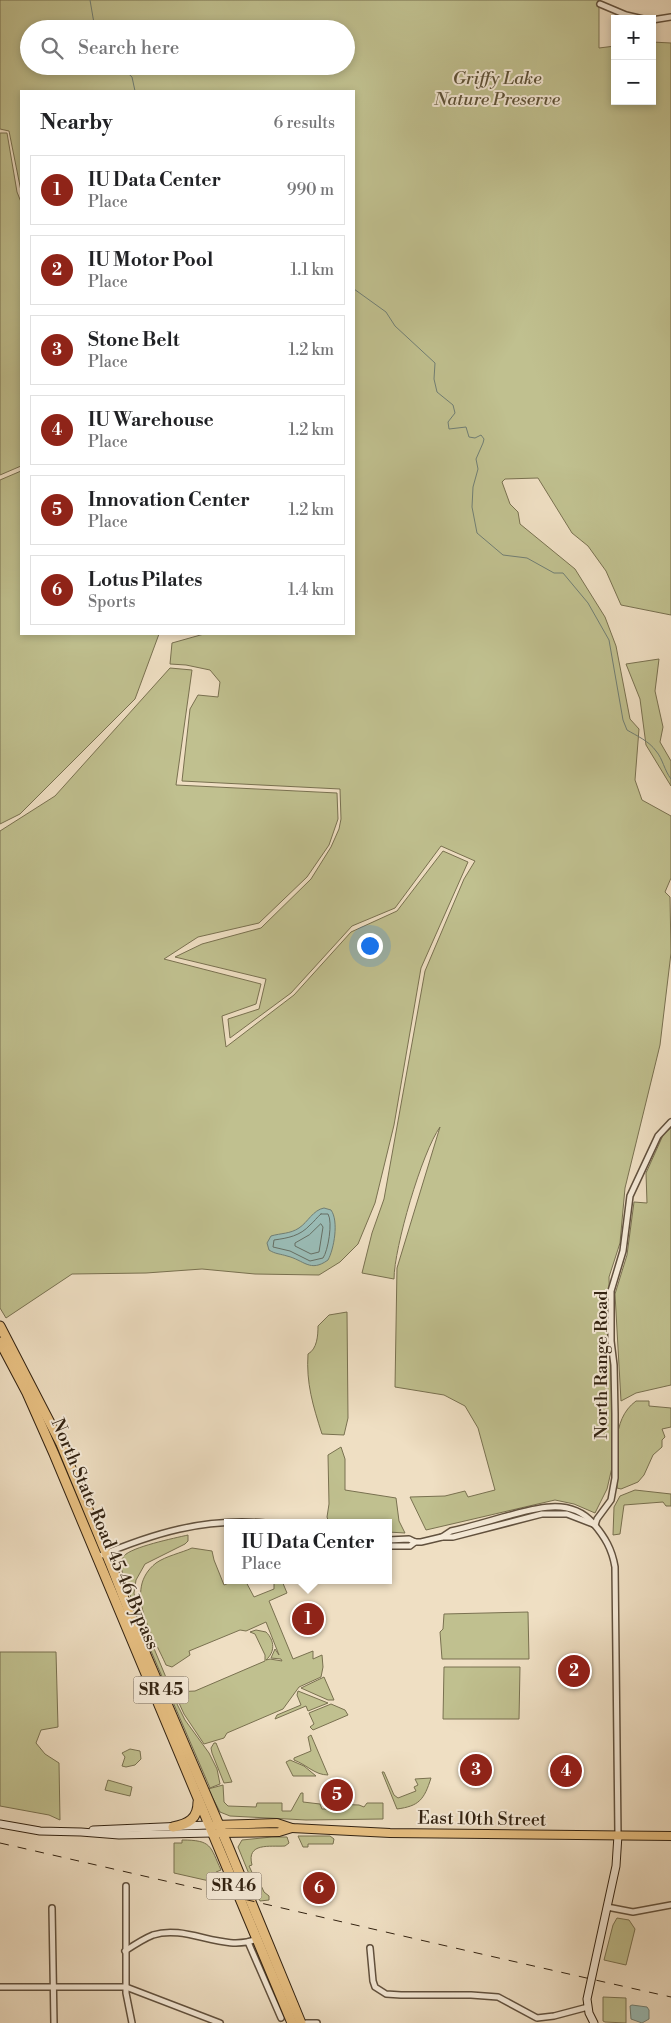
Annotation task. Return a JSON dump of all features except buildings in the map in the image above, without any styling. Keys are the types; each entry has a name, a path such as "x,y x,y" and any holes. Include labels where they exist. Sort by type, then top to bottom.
{"highway":[{"name":"SR 45","path":"0,1326 58,1439 107,1553"},
{"name":"North State Road 45 46 Bypass","path":"0,1342 36,1414 210,1829"},
{"name":"North State Road 45 46 Bypass","path":"107,1553 146,1655 221,1829"},
{"path":"173,1826 183,1824 195,1818 198,1808 196,1797"},
{"name":"SR 46","path":"210,1829 252,1941 292,2023"},
{"name":"SR 46","path":"221,1829 301,2023"}],"main road":[{"name":"East 10th Street","path":"210,1829 279,1832 292,1828 390,1833 671,1836"}],"street":[{"path":"600,4 626,15"},
{"path":"656,19 671,17"},
{"name":"North Range Road","path":"594,1524 611,1500 615,1478 611,1291 623,1251 630,1196 658,1136 671,1122"},
{"path":"392,1546 410,1546 415,1542 452,1537 542,1514 567,1514 594,1524 607,1540 612,1551 615,1567 618,1851 590,1983 588,2007 594,2023"},
{"path":"97,1557 162,1532 203,1524 224,1522"},
{"path":"392,1540 409,1539 415,1542"},
{"name":"East 10th Street","path":"0,1824 40,1831 123,1836 210,1829"},
{"name":"East 10th Street","path":"80,1832 173,1826 210,1829"},
{"path":"126,1886 126,1987 132,2023"},
{"path":"607,1907 633,1912 671,1905"},
{"path":"52,1908 54,2023"},
{"path":"125,1951 147,1938 162,1933 181,1934 236,1944 252,1941 281,2018"},
{"path":"370,1948 372,1981 386,1994 498,1997 536,2018 554,2016 588,2007"},
{"path":"0,1987 126,1987 220,2023"},
{"path":"306,2023 317,2023"}],"green space":[{"name":"Griffy Lake Nature Preserve","path":"0,0 599,0 599,48 611,46 611,105 656,105 656,42 671,43 671,615 621,605 606,571 588,546 572,533 538,478 505,479 502,482 510,504 518,512 520,524 575,569 605,617 616,646 630,719 639,729 635,780 642,800 671,816 671,878 665,892 670,897 671,953 660,1045 625,1188 620,1243 609,1277 613,1463 607,1489 595,1513 574,1504 555,1500 426,1530 410,1497 445,1496 465,1491 468,1497 495,1490 478,1428 465,1406 444,1395 395,1387 397,1268 440,1127 425,1157 410,1201 395,1265 394,1279 362,1273 372,1233 384,1199 425,971 464,879 475,861 441,846 395,908 352,926 291,993 230,1038 228,1019 259,1009 266,979 175,957 202,944 261,928 311,879 331,847 339,829 341,819 340,789 182,781 190,709 198,695 218,697 220,682 210,670 170,664 172,643 200,635 355,635 355,90 20,90 20,186 9,131 0,129"},
{"path":"0,133 7,133 17,192 20,200 20,466 0,475"},
{"path":"20,471 20,635 159,635 135,699 20,814 0,824 0,480"},
{"path":"659,659 655,691 663,727 660,742 671,761 671,786 646,745 640,699 626,664"},
{"path":"170,668 192,670 176,785 337,793 338,819 329,845 307,877 259,923 198,937 164,959 261,984 256,1004 222,1016 226,1047 294,995 351,932 397,911 443,851 468,862 421,968 394,1125 375,1203 358,1244 340,1262 319,1275 255,1274 202,1269 146,1273 72,1274 6,1318 0,1308 0,831 55,796"},
{"path":"671,1128 671,1385 636,1393 621,1401 615,1294 627,1255 634,1202 647,1203 646,1173 664,1133"},
{"path":"347,1312 348,1418 344,1435 322,1434 311,1394 308,1375 308,1354 315,1346 318,1326 329,1315"},
{"path":"636,1401 649,1401 649,1406 671,1408 671,1427 662,1429 665,1437 662,1440 662,1447 653,1455 644,1475 638,1482 621,1489 617,1488 616,1453 619,1429 628,1409"},
{"path":"341,1447 345,1459 345,1490 396,1498 399,1521 405,1533 392,1532 392,1519 328,1519 328,1455"},
{"path":"635,1490 671,1494 671,1506 666,1506 663,1502 624,1505 620,1534 613,1535 614,1507 620,1496"},
{"path":"188,1535 188,1541 185,1544 145,1564 136,1580 134,1593 136,1605 177,1704 185,1720 209,1753 217,1769 220,1784 210,1788 142,1630 121,1566 124,1556 135,1549"},
{"path":"192,1548 212,1551 224,1585 247,1584 254,1597 274,1589 274,1584 283,1584 287,1593 269,1601 293,1659 313,1651 313,1659 322,1655 323,1667 321,1677 299,1687 283,1709 227,1733 224,1738 204,1744 184,1714 174,1692 195,1691 265,1661 265,1655 255,1634 250,1632 256,1630 266,1632 271,1639 273,1646 271,1654 266,1660 282,1661 281,1659 271,1658 275,1649 279,1655 266,1622 246,1631 240,1630 189,1651 190,1655 172,1667 166,1665 148,1627 141,1599 141,1586 146,1574 156,1563 164,1558"},
{"path":"528,1612 529,1659 442,1659 440,1632 443,1629 444,1614"},
{"path":"0,1652 56,1652 58,1727 41,1730 36,1743 45,1754 59,1763 60,1820 49,1815 0,1806"},
{"path":"444,1667 520,1667 519,1719 443,1719"},
{"path":"324,1677 334,1700 328,1700 301,1688"},
{"path":"298,1691 328,1703 308,1711 306,1706 275,1719 277,1715 301,1705 297,1695"},
{"path":"331,1704 345,1710 348,1715 313,1730 310,1727 314,1724 309,1713"},
{"path":"311,1735 328,1775 315,1772 294,1760 294,1758 311,1751 308,1737"},
{"path":"216,1743 232,1782 224,1783 212,1753 211,1748"},
{"path":"130,1749 140,1751 141,1759 135,1765 122,1766 125,1757 122,1753"},
{"path":"290,1760 304,1766 316,1776 293,1776 286,1762"},
{"path":"382,1772 384,1772 394,1795 398,1798 416,1791 414,1787 418,1785 415,1779 431,1778 426,1792 420,1801 411,1806 397,1809"},
{"path":"108,1780 132,1787 130,1796 105,1790"},
{"path":"223,1785 224,1802 228,1806 256,1807 257,1803 282,1803 282,1811 291,1811 301,1793 303,1793 303,1802 320,1804 322,1809 328,1809 333,1804 359,1805 364,1807 367,1803 383,1803 383,1819 306,1820 230,1816 220,1812 208,1789"},
{"path":"298,1836 330,1836 334,1839 333,1844 308,1844 308,1847 303,1847"},
{"path":"287,1837 289,1843 285,1846 261,1847 253,1852 251,1858 252,1865 249,1866 256,1881 259,1881 264,1892 269,1896 269,1900 260,1901 238,1847 242,1840"},
{"path":"182,1840 199,1841 209,1846 221,1870 216,1872 219,1878 224,1877 227,1885 174,1873 174,1843 182,1843"},
{"path":"617,1918 629,1920 635,1929 626,1965 604,1960 613,1925"},
{"path":"603,1997 626,1998 626,2023 603,2021"}],"water":[{"path":"324,1208 331,1210 335,1221 334,1242 328,1260 322,1264 312,1266 269,1250 267,1243 271,1236 296,1230 317,1211"},
{"path":"630,2006 647,2007 649,2019 642,2023 631,2019"}],"waterway":[{"path":"90,0 93,20"},
{"path":"130,75 135,90"},
{"path":"355,290 386,312 395,326 435,363 434,379 437,392 453,405 455,413 448,422 449,429 466,427 469,437 475,438 481,435 484,439 476,459 478,469 473,487 472,507 477,533 503,555 527,558 554,573 563,573 588,603 609,640 623,720 627,730 653,747 671,779"}],"railway":[{"path":"0,1843 671,1997"}],"place":[{"name":"IU Data Center","path":"308,1619"},
{"name":"IU Motor Pool","path":"574,1671"},
{"name":"Stone Belt","path":"476,1770"},
{"name":"IU Warehouse","path":"566,1771"},
{"name":"Innovation Center","path":"337,1795"},
{"name":"Lotus Pilates","path":"319,1888"}]}
